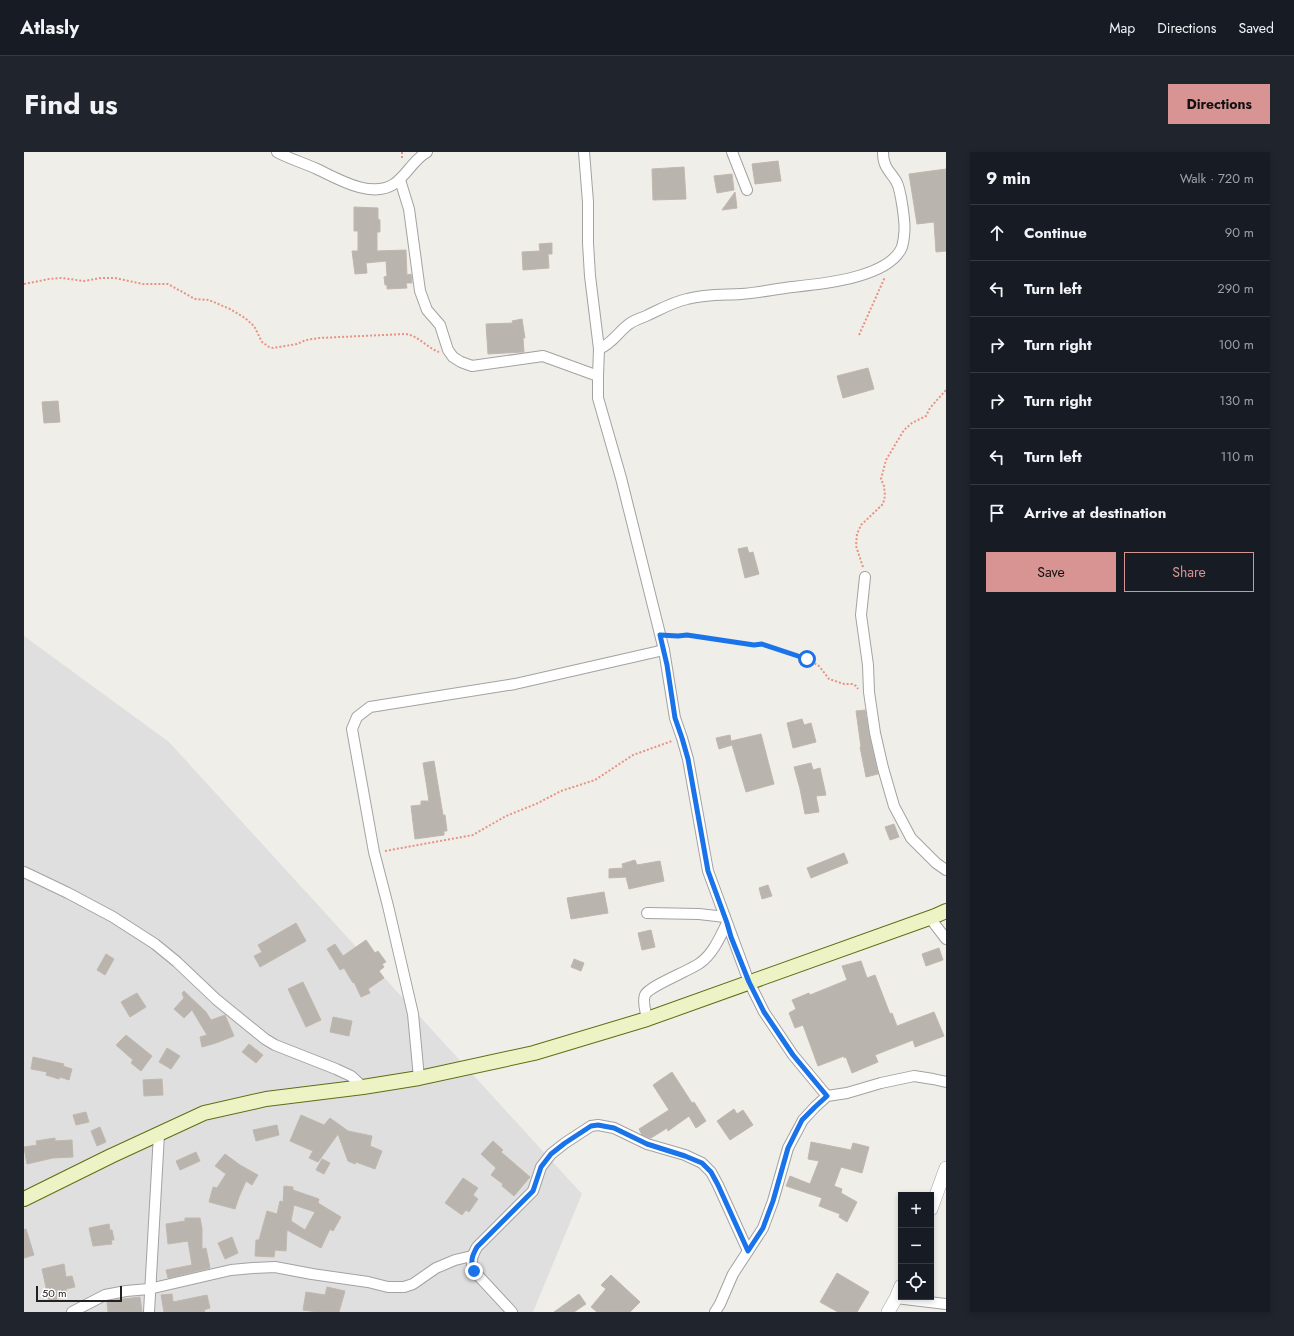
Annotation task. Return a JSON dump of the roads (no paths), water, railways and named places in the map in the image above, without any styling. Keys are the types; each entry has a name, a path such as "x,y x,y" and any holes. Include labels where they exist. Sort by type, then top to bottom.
{"main road":[{"path":"24,1199 204,1113 266,1099 363,1087 419,1078 534,1052 647,1020 749,982 939,916"}],"street":[{"path":"277,152 316,168 346,184 374,189 385,189 400,180 421,156 427,152"},
{"path":"584,152 588,202 590,276 599,349 598,398 623,484 664,650 675,718 688,759 708,871 731,937 749,982 764,1012 793,1055 827,1096"},
{"path":"732,152 746,190"},
{"path":"599,349 608,345 616,338 622,329 631,323 688,298 710,295 742,294 826,284 847,280 869,272 889,262 902,246 905,234 897,182 884,165 883,152"},
{"path":"400,180 409,210 420,291 427,310 440,325 448,350 453,357 472,366 543,356 598,376"},
{"path":"865,577 861,615 868,665 871,706 875,733 883,768 894,806 911,838 936,863 946,870"},
{"path":"419,1078 413,1014 374,852 352,729 357,717 370,707 515,684 664,650"},
{"path":"24,872 113,917 155,944 177,962 217,1000 274,1045 351,1076 363,1087"},
{"path":"648,913 699,914 726,920"},
{"path":"939,916 946,939"},
{"path":"647,1020 644,996 647,992 668,979 701,963 714,948 726,920"},
{"path":"715,1312 733,1274 763,1228 773,1201 788,1148 802,1120 815,1107 827,1096 847,1093 881,1083 914,1076 946,1082"},
{"path":"512,1312 474,1271 471,1262 472,1256 477,1247 533,1191 541,1167 551,1154 591,1126 598,1125 614,1128 647,1144 702,1163 711,1172 718,1185 748,1251"},
{"path":"149,1312 149,1289 159,1134"},
{"path":"934,1201 946,1168"},
{"path":"72,1312 105,1295 149,1289 231,1270 275,1267 368,1282 388,1287 404,1287 413,1284 436,1268 459,1259 472,1256"},
{"path":"888,1312 898,1294"},
{"path":"930,1300 946,1304"}]}
